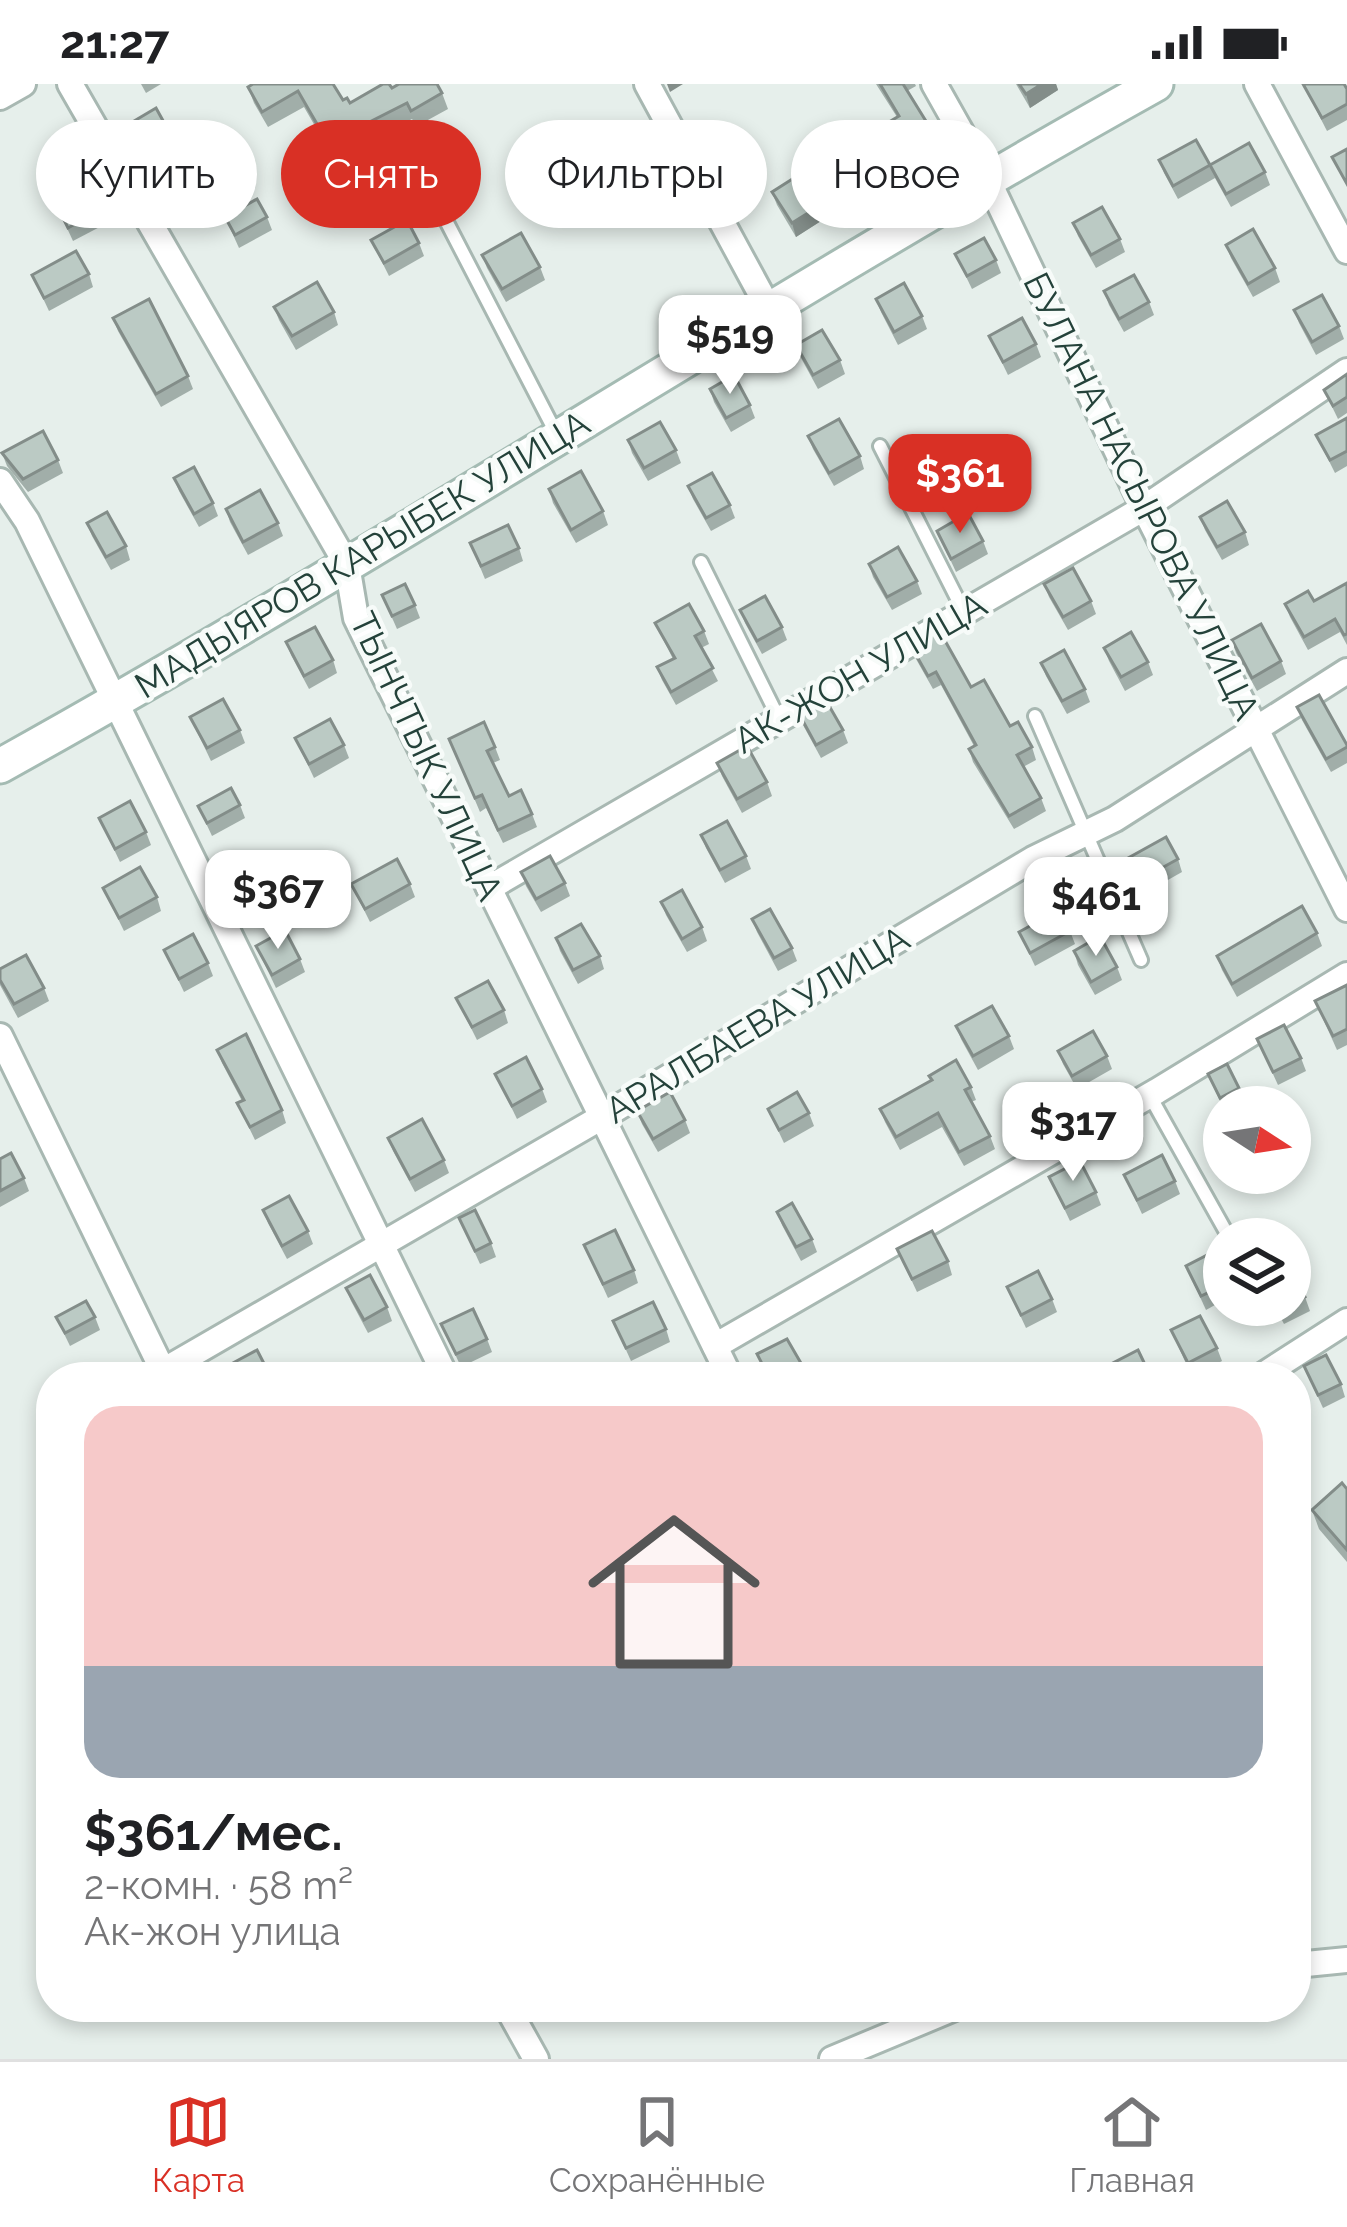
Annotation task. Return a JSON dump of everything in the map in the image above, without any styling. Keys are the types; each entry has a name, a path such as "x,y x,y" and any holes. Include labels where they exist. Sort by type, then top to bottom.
{"street":[{"path":"0,97 23,84"},
{"name":"ТЫНЧТЫК УЛИЦА","path":"70,84 347,566 356,619 723,1362"},
{"path":"646,84 769,309"},
{"name":"БУЛАНА НАСЫРОВА УЛИЦА","path":"934,84 954,120"},
{"name":"МАДЫЯРОВ КАРЫБЕК УЛИЦА","path":"1002,170 1156,84"},
{"path":"1257,84 1347,251"},
{"name":"БУЛАНА НАСЫРОВА УЛИЦА","path":"1002,210 1144,508 1347,909"},
{"name":"МАДЫЯРОВ КАРЫБЕК УЛИЦА","path":"0,766 347,566 904,228"},
{"name":"АК-ЖОН УЛИЦА","path":"489,888 1144,508 1347,371"},
{"path":"0,481 27,521 439,1362"},
{"name":"АРАЛБАЕВА УЛИЦА","path":"185,1362 1033,859 1088,832 1347,671"},
{"path":"715,1346 1150,1096 1347,975"},
{"path":"0,1036 159,1362"},
{"path":"1283,1362 1347,1321"},
{"path":"1311,1964 1347,1960"},
{"path":"515,2022 536,2059"},
{"path":"832,2059 921,2022"}],"lane":[{"path":"450,228 558,437"},
{"path":"880,446 964,612"},
{"path":"701,562 779,719"},
{"path":"1034,716 1141,959"},
{"path":"1150,1096 1218,1218"}],"building":[{"path":"333,84 350,103 383,84 392,88 437,84 442,93 411,111 407,103 373,120 315,120 298,91 262,112 248,87"},
{"path":"880,84 903,84 925,120 892,120 899,116"},
{"path":"1019,84 1042,84 1026,94"},
{"path":"1303,84 1344,84 1347,104 1322,118"},
{"path":"156,108 163,120 136,120"},
{"path":"1196,140 1210,165 1173,186 1159,160"},
{"path":"1249,143 1265,172 1226,194 1210,165"},
{"path":"1347,149 1347,184 1332,157"},
{"path":"791,180 791,221 772,192"},
{"path":"257,199 267,217 257,223"},
{"path":"1102,207 1120,239 1091,255 1073,223"},
{"path":"393,228 411,228 419,243 384,263 371,240"},
{"path":"1253,229 1275,268 1248,284 1226,245"},
{"path":"521,233 540,267 502,289 482,255"},
{"path":"984,238 996,260 967,276 955,254"},
{"path":"76,251 89,274 44,298 32,275"},
{"path":"1134,275 1149,302 1119,319 1104,291"},
{"path":"317,282 334,312 292,336 274,307"},
{"path":"904,283 922,316 894,332 876,299"},
{"path":"1322,295 1339,326 1312,342 1294,310"},
{"path":"149,299 188,376 156,394 113,318"},
{"path":"1022,318 1036,344 1003,362 989,336"},
{"path":"822,330 840,360 813,375 796,345"},
{"path":"1347,374 1347,397 1333,406 1324,390"},
{"path":"734,375 750,405 726,418 710,389"},
{"path":"1347,418 1347,451 1330,460 1316,435"},
{"path":"839,419 860,456 829,473 808,436"},
{"path":"660,422 676,450 644,468 628,440"},
{"path":"43,431 58,460 23,479 2,453"},
{"path":"194,467 213,503 194,514 174,478"},
{"path":"581,471 603,511 571,530 549,489"},
{"path":"712,473 730,505 706,518 688,486"},
{"path":"260,490 278,523 243,542 226,509"},
{"path":"1227,501 1245,532 1217,547 1200,517"},
{"path":"107,512 126,546 106,557 87,523"},
{"path":"968,513 983,541 951,559 937,531"},
{"path":"508,525 519,548 481,566 470,543"},
{"path":"898,547 917,581 887,597 869,564"},
{"path":"1073,568 1091,601 1063,617 1044,584"},
{"path":"1347,583 1347,634 1335,619 1304,637 1285,604 1308,591 1314,601"},
{"path":"405,584 415,605 392,616 382,595"},
{"path":"765,596 782,627 757,641 740,610"},
{"path":"689,604 704,631 695,636 713,668 671,692 657,667 675,658 655,623"},
{"path":"1261,624 1281,661 1252,678 1232,640"},
{"path":"315,627 333,660 304,676 286,642"},
{"path":"939,630 971,687 984,680 1010,726 1018,722 1032,747 1017,755 1041,798 1009,816 969,749 976,745 936,672 928,676 911,646"},
{"path":"1131,632 1148,662 1121,677 1104,648"},
{"path":"1064,650 1085,689 1062,701 1041,663"},
{"path":"1319,695 1347,745 1326,759 1297,707"},
{"path":"824,697 843,730 816,745 798,712"},
{"path":"223,699 240,730 207,748 190,717"},
{"path":"330,719 344,745 309,764 295,738"},
{"path":"484,722 495,747 487,751 509,796 521,790 532,814 498,830 482,795 475,798 449,739"},
{"path":"747,746 767,782 737,799 717,763"},
{"path":"231,788 240,805 207,823 198,806"},
{"path":"130,801 146,832 115,849 99,818"},
{"path":"727,821 746,856 720,870 701,835"},
{"path":"1166,837 1178,859 1140,880 1128,858"},
{"path":"550,856 565,883 536,899 521,872"},
{"path":"397,859 410,884 365,909 351,884"},
{"path":"140,867 157,897 119,918 103,888"},
{"path":"682,890 702,927 682,939 661,902"},
{"path":"1302,906 1317,933 1232,984 1217,956"},
{"path":"770,909 792,948 774,958 752,919"},
{"path":"1059,910 1070,931 1030,953 1019,932"},
{"path":"581,924 600,956 573,970 556,938"},
{"path":"285,930 300,959 272,975 256,946"},
{"path":"193,934 208,963 179,979 164,950"},
{"path":"1100,936 1117,967 1091,982 1074,951"},
{"path":"26,955 44,988 14,1004 0,980 0,969"},
{"path":"488,981 504,1010 472,1027 456,998"},
{"path":"1347,985 1347,1029 1333,1036 1315,1001"},
{"path":"992,1006 1009,1036 973,1056 956,1026"},
{"path":"1284,1025 1301,1058 1273,1072 1257,1039"},
{"path":"1093,1031 1107,1056 1072,1076 1058,1051"},
{"path":"246,1034 282,1110 250,1127 237,1103 244,1100 217,1050"},
{"path":"526,1057 542,1089 512,1106 495,1074"},
{"path":"956,1060 971,1087 965,1090 990,1136 959,1152 938,1113 896,1137 880,1109 932,1080 929,1076"},
{"path":"1227,1064 1238,1086 1214,1086 1208,1074"},
{"path":"670,1092 685,1120 653,1139 637,1111"},
{"path":"797,1092 809,1113 779,1130 768,1109"},
{"path":"422,1119 444,1160 410,1179 388,1138"},
{"path":"11,1153 24,1178 0,1191 0,1159"},
{"path":"1162,1155 1175,1181 1137,1200 1124,1175"},
{"path":"1080,1161 1096,1192 1065,1208 1049,1177"},
{"path":"289,1196 308,1231 282,1246 263,1210"},
{"path":"792,1203 812,1239 796,1247 777,1212"},
{"path":"475,1210 491,1243 475,1251 459,1218"},
{"path":"615,1230 634,1270 603,1284 584,1245"},
{"path":"932,1231 948,1261 912,1279 897,1249"},
{"path":"1203,1257 1203,1295 1201,1296 1186,1266"},
{"path":"1038,1271 1052,1299 1021,1315 1007,1287"},
{"path":"370,1275 387,1307 364,1320 346,1288"},
{"path":"86,1301 95,1317 65,1333 56,1317"},
{"path":"653,1302 666,1329 626,1348 613,1321"},
{"path":"473,1309 487,1339 456,1354 441,1324"},
{"path":"1200,1316 1217,1348 1187,1362 1171,1330"},
{"path":"787,1339 800,1362 761,1362 757,1354"},
{"path":"257,1350 263,1362 235,1362"},
{"path":"1138,1350 1144,1362 1115,1362"},
{"path":"1326,1355 1341,1384 1318,1395 1311,1380 1311,1362"},
{"path":"1342,1483 1347,1489 1347,1550 1312,1510"}]}
